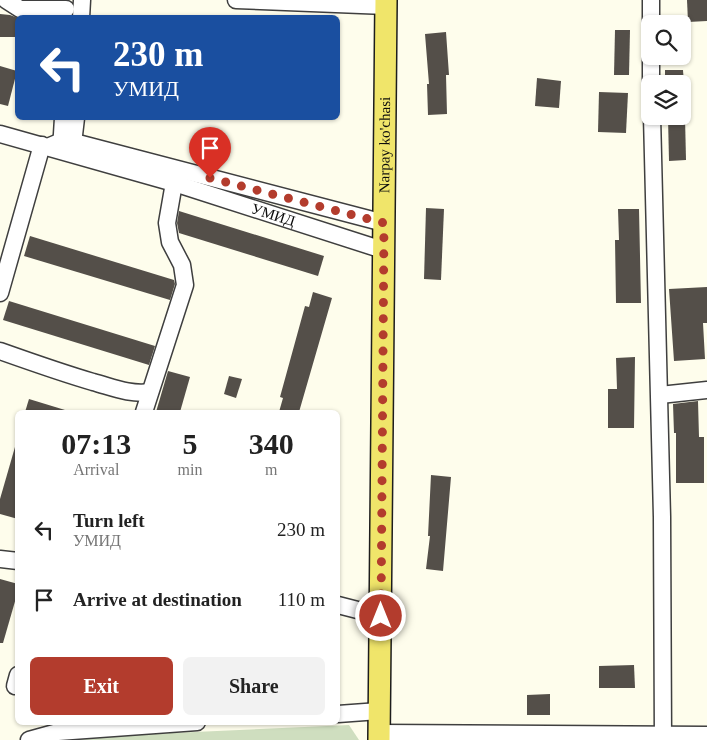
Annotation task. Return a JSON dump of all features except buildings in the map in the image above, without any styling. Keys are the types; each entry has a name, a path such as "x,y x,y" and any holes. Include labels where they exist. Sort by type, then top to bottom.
{"main road":[{"name":"Narpay ko'chasi","path":"379,736 386,3"}],"street":[{"path":"6,0 20,9 66,9"},
{"path":"81,15 82,0"},
{"path":"236,0 386,3"},
{"path":"651,0 651,15"},
{"path":"60,147 63,120"},
{"path":"0,293 60,147 75,120"},
{"path":"652,125 660,395 663,737"},
{"name":"УМИД","path":"0,134 384,223"},
{"name":"УМИД","path":"60,147 383,250"},
{"path":"145,410 185,285 182,265 170,242 167,223 174,183"},
{"path":"0,351 61,373 127,392 140,394 150,392"},
{"path":"660,395 707,390"},
{"path":"0,559 15,561"},
{"path":"340,606 381,616"},
{"path":"340,714 380,711"},
{"path":"29,740 58,732 155,725"},
{"path":"379,736 663,737 707,735"}],"green space":[{"path":"349,725 359,740 57,740 61,738"}],"route":[{"path":"210,178 384,223 381,616"}]}
